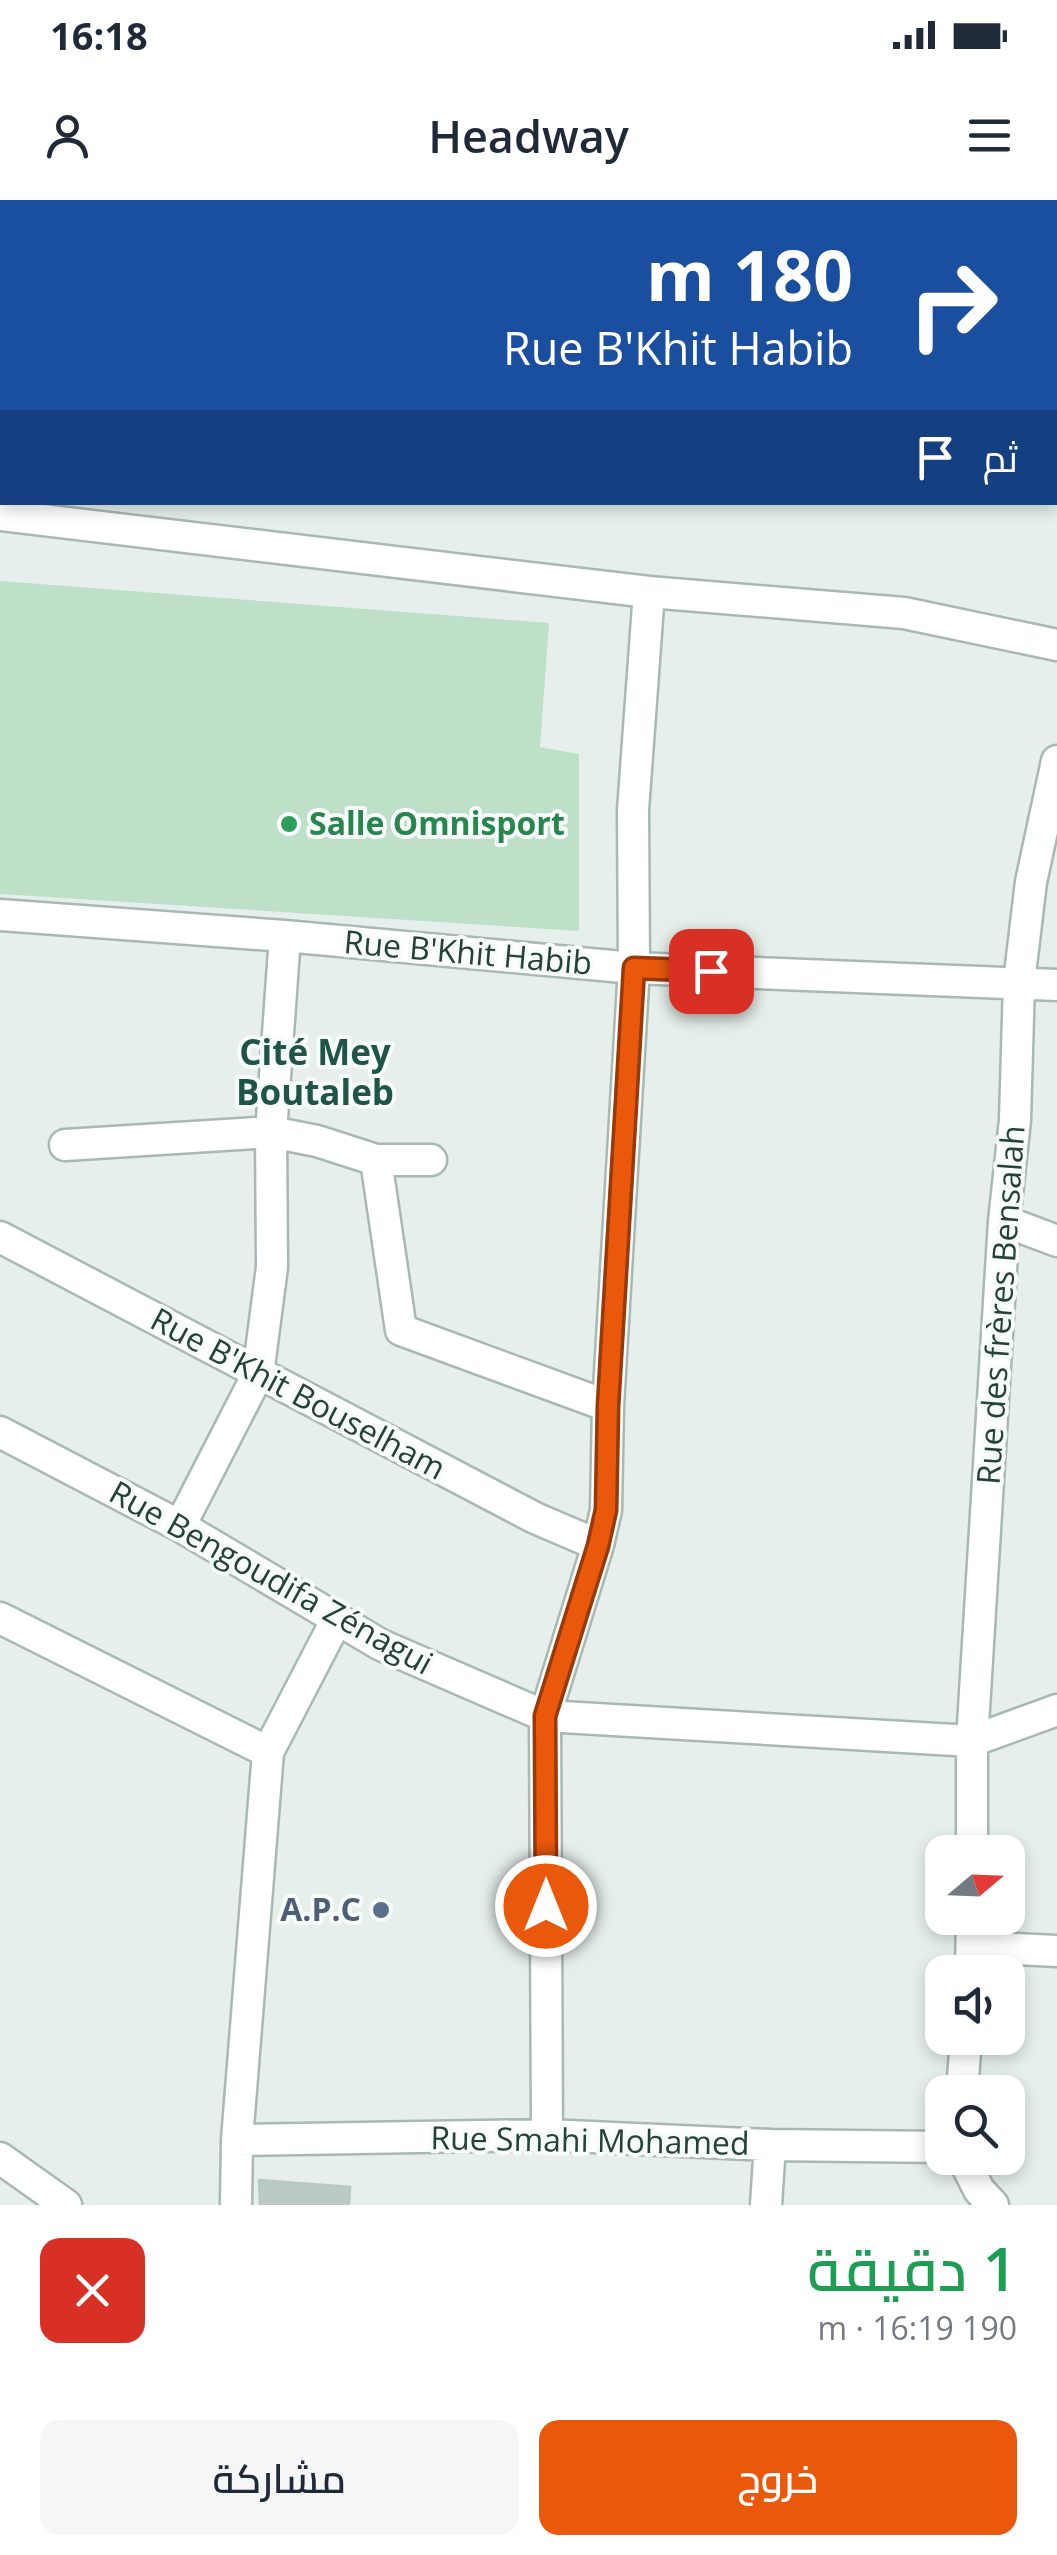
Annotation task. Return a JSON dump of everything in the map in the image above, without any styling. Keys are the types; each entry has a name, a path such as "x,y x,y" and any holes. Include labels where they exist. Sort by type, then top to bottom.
{"street":[{"path":"0,515 649,592 904,613 1057,645"},
{"path":"547,2134 545,1716 606,1510 608,1406 634,968 633,810 649,592"},
{"name":"Rue des frères Bensalah","path":"972,1835 972,1741 1004,1222 1015,1120 1019,982 1030,882 1057,761"},
{"name":"Rue B'Khit Habib","path":"0,915 634,968 1057,985"},
{"path":"180,1526 258,1374 272,1267 271,1132 285,936"},
{"path":"65,1146 271,1132 317,1141 376,1160 431,1160"},
{"path":"376,1160 401,1330 608,1406"},
{"path":"1004,1222 1057,1241"},
{"name":"Rue B'Khit Bouselham","path":"0,1237 535,1518 598,1546"},
{"name":"Rue Bengoudifa Zénagui","path":"0,1432 180,1526 381,1645 545,1716"},
{"path":"0,1618 268,1752"},
{"path":"236,2205 237,2140 268,1752 337,1620"},
{"path":"545,1716 972,1741 1057,1710"},
{"path":"972,1946 1057,1951"},
{"name":"Rue Smahi Mohamed","path":"237,2140 547,2134 770,2145 925,2146"},
{"path":"766,2205 770,2145"},
{"path":"0,2158 66,2205"},
{"path":"971,2175 978,2190 993,2205"}],"green space":[{"name":"Salle Omnisport","path":"0,581 549,623 540,747 579,754 579,931 0,894"}],"building":[{"path":"259,2180 350,2187 349,2205 260,2205"}],"place":[{"name":"Salle Omnisport","path":"289,824"},
{"name":"A.P.C","path":"381,1910"}],"district":[{"name":"Cité Mey Boutaleb","path":"315,1073"}],"route":[{"path":"546,1906 545,1716 606,1510 608,1406 634,968 711,971"}]}
